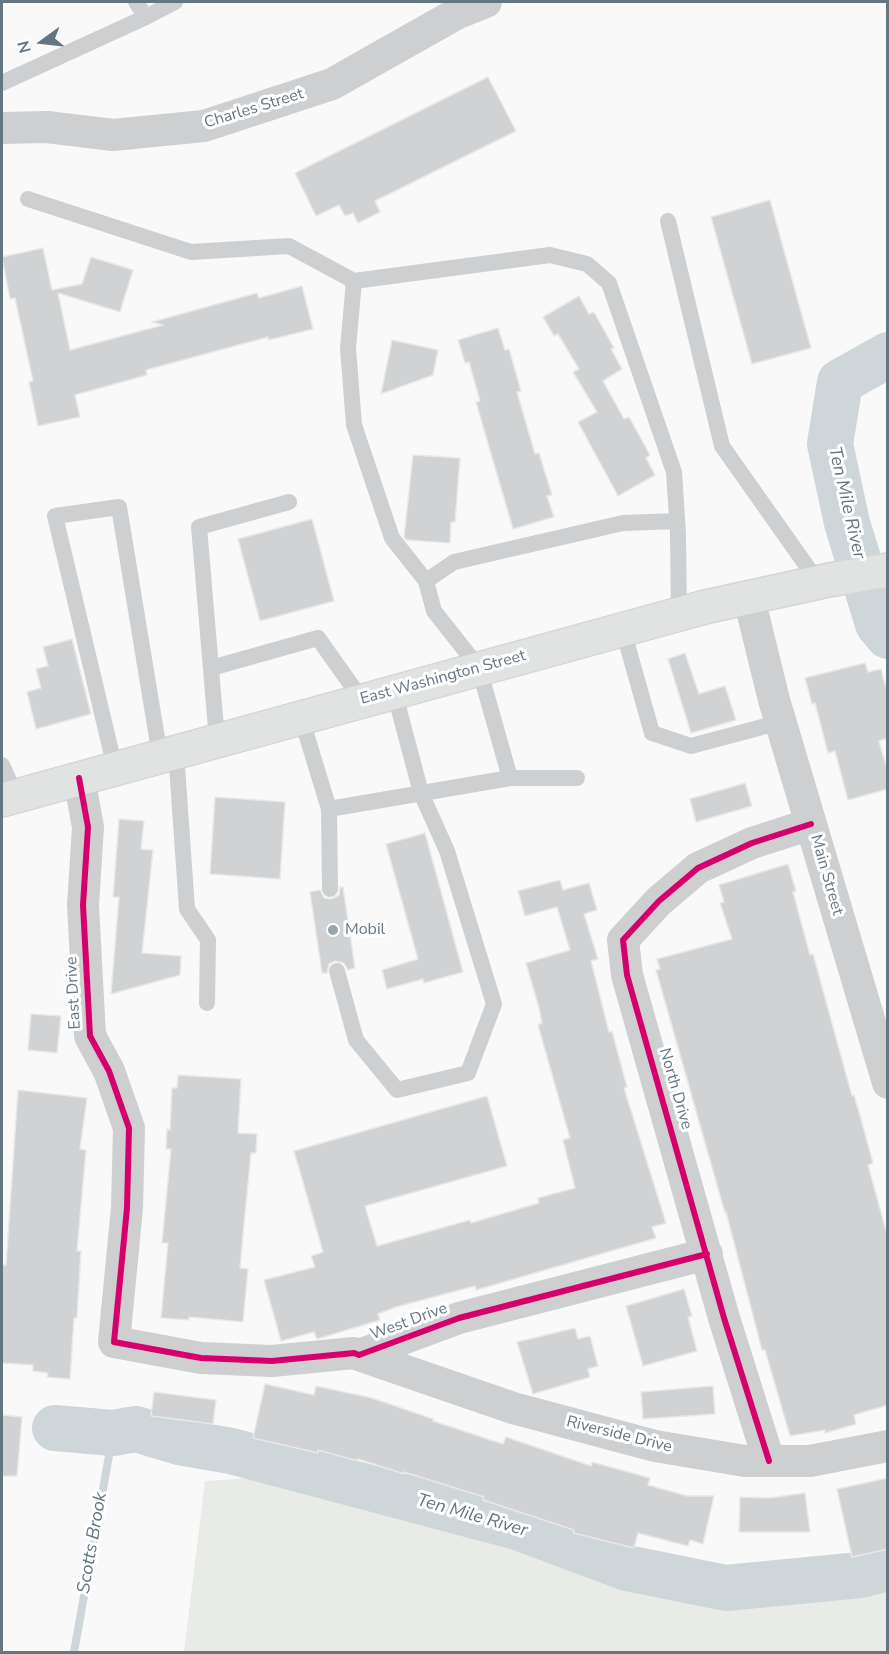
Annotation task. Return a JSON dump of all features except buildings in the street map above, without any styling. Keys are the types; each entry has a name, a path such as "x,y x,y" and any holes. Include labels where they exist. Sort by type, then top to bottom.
{"main road":[{"name":"East Washington Street","path":"9,798 679,614 823,581 888,570"}],"street":[{"name":"Charles Street","path":"2,128 6,126 47,127 113,135 204,126 332,84 456,14 486,2"},
{"name":"Main Street","path":"749,598 781,722 811,824 881,1034 888,1083"},
{"name":"East Drive","path":"79,778 88,827 83,904 90,1036 109,1071 129,1128 127,1208 114,1342"},
{"name":"North Drive","path":"769,1461 724,1318 627,975 623,940 659,901 698,868 752,843 811,824"},
{"name":"West Drive","path":"114,1342 201,1358 272,1362 354,1353 358,1355 459,1318 707,1254"},
{"name":"Riverside Drive","path":"358,1355 513,1408 655,1446 745,1461 810,1461 888,1446"}],"lane":[{"path":"136,2 146,17"},
{"path":"2,83 175,2"},
{"path":"28,199 191,252 289,246 354,280 550,255 588,264 609,283 674,472 679,614"},
{"path":"668,220 722,446 823,581"},
{"path":"354,280 348,348 354,425 392,538 426,581 434,611 479,668 510,778"},
{"path":"217,740 199,527 289,502"},
{"path":"115,768 55,516 119,507 168,754 186,909 207,940 207,1004"},
{"path":"426,581 454,562 623,524 677,521"},
{"path":"623,630 652,733 691,746 781,722"},
{"path":"211,668 318,638 362,700"},
{"path":"337,971 356,1040 397,1090 468,1072 494,1004 447,851 421,793 394,691"},
{"path":"301,717 329,809 330,889"},
{"path":"2,765 9,798"},
{"path":"329,809 510,778 577,778"}],"shaded area":[{"path":"312,1476 514,1514 704,1573 887,1550 887,1652 184,1652 205,1481"}],"waterway":[{"name":"Ten Mile River","path":"888,355 840,382 830,444 847,523 878,624 888,636"},
{"name":"Ten Mile River","path":"55,1428 113,1433 136,1429 179,1442 231,1451 517,1527 627,1568 726,1588 860,1575 888,1568"},
{"name":"Scotts Brook","path":"74,1652 113,1433"}],"cycle path":[{"path":"79,778 88,827 83,905 90,1036 109,1071 129,1128 127,1208 114,1342 201,1358 272,1361 354,1353 359,1355 459,1318 707,1254"},
{"path":"769,1461 724,1318 627,975 623,940 659,901 698,868 752,843 811,824"}],"place":[{"name":"Mobil","path":"333,930"}]}
